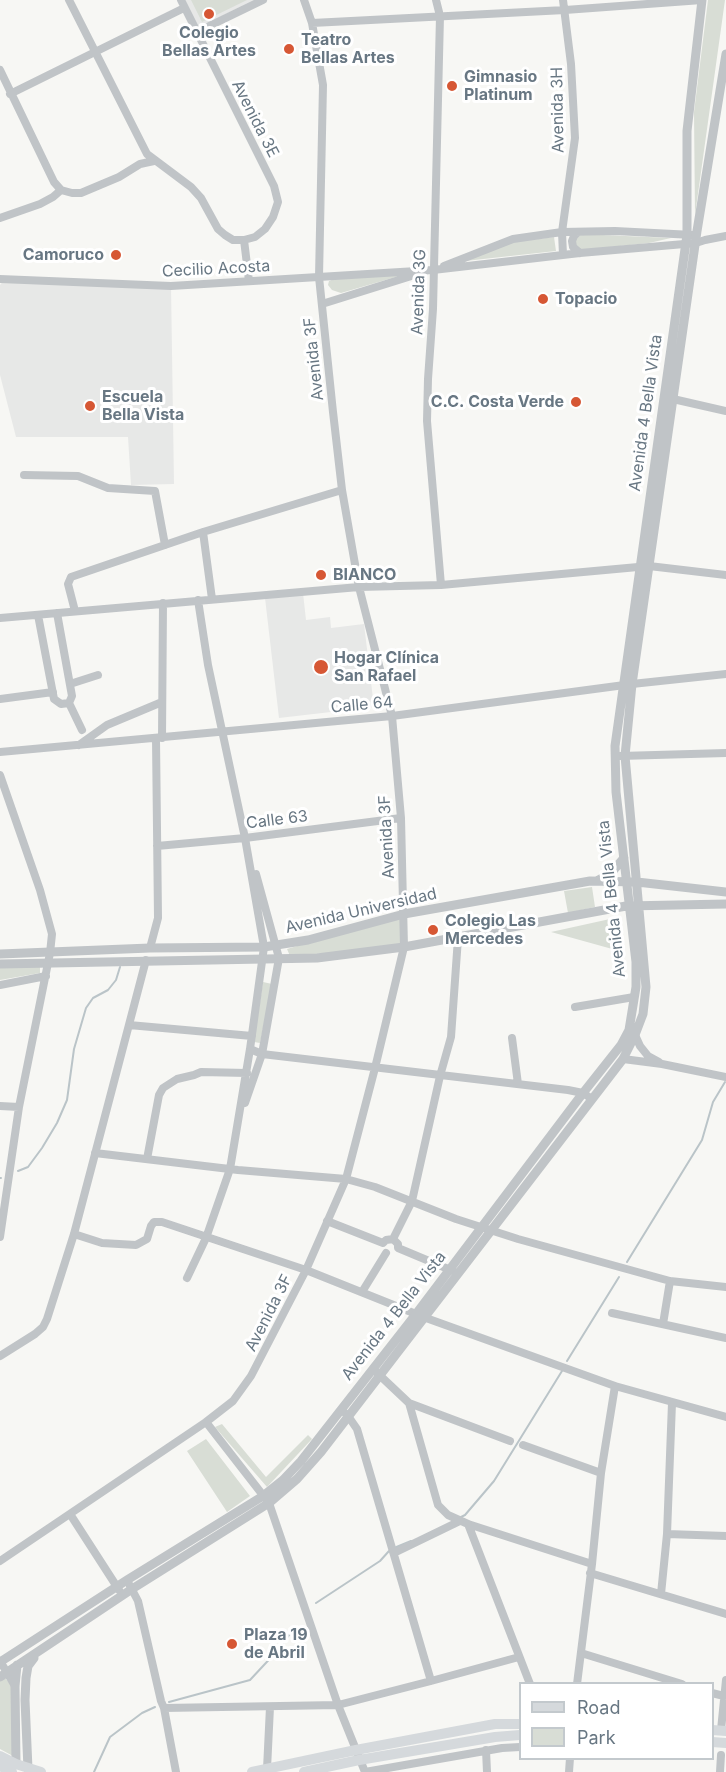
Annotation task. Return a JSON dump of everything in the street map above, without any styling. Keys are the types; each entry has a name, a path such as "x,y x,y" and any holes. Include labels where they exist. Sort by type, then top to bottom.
{"main road":[{"path":"304,1772 358,1755 495,1725 519,1724"},
{"path":"252,1772 358,1755 519,1735"},
{"path":"0,1756 15,1769"},
{"path":"0,1766 41,1772"}],"street":[{"path":"69,0 147,154 191,187 201,198 218,229 234,240 244,240 249,281"},
{"path":"197,32 262,0"},
{"name":"Avenida 3F","path":"0,1561 206,1422 233,1401 251,1376 306,1270 346,1179 404,947 401,818 392,716 359,587 342,490 319,277 323,85 312,22 304,0"},
{"name":"Avenida 3G","path":"436,0 440,16 427,421 441,585"},
{"name":"Avenida 3H","path":"563,0 571,64 575,138 562,232 563,255"},
{"path":"312,22 565,10 702,0"},
{"name":"Avenida 4 Bella Vista","path":"645,566 673,399 694,240 687,131 702,0"},
{"path":"10,94 95,52 182,4"},
{"name":"Avenida 3E","path":"182,4 274,186 278,202 273,217 265,229 255,237 244,240"},
{"name":"Avenida 4 Bella Vista","path":"632,883 624,858 616,792 627,684 694,240 726,54"},
{"path":"0,70 54,182 61,190 81,193 119,177 140,164 154,160"},
{"path":"0,218 40,204 61,190"},
{"name":"Cecilio Acosta","path":"433,270 513,239 562,232 615,231 694,240"},
{"path":"578,232 572,241 573,247 580,253"},
{"path":"694,240 726,236"},
{"name":"Cecilio Acosta","path":"0,279 171,286 433,270 694,240"},
{"path":"322,304 433,270"},
{"path":"673,399 726,411"},
{"path":"24,475 78,476 108,488 155,491 165,545"},
{"path":"75,611 68,584 71,577 203,532 342,490"},
{"path":"203,532 212,599"},
{"path":"0,618 359,587 441,585 645,566 726,575"},
{"path":"187,1278 206,1238 230,1169 247,1073 264,947 245,838 208,664 198,600"},
{"path":"150,948 158,918 157,846 163,603"},
{"path":"57,613 72,696 69,703 82,730"},
{"path":"38,615 53,692 57,703 69,703"},
{"name":"Calle 64","path":"0,752 392,716 627,684 726,674"},
{"path":"70,684 98,675"},
{"path":"0,699 53,692"},
{"path":"79,745 107,726 162,702"},
{"path":"620,756 726,753"},
{"name":"Avenida 4 Bella Vista","path":"8,1673 297,1479 321,1452 345,1413 377,1372 416,1314 621,1045 629,1030 636,962 634,906 620,756"},
{"path":"0,775 4,797 52,927 46,976 19,1107 0,1237"},
{"name":"Calle 63","path":"157,846 245,838 401,818"},
{"path":"238,1128 262,1054 279,958 245,838"},
{"path":"597,882 611,873 624,858"},
{"name":"Avenida Universidad","path":"0,964 150,948 264,947 308,940 404,914 590,881 726,892"},
{"name":"Avenida Universidad","path":"0,954 49,958 146,960 317,958 404,947 634,906 726,904"},
{"name":"Avenida 4 Bella Vista","path":"377,1372 426,1318 623,1059 643,1014 646,987 634,906"},
{"path":"393,1239 412,1202 451,1037 458,938"},
{"path":"0,1356 43,1328 74,1233 146,960"},
{"path":"0,985 46,976"},
{"path":"574,1007 634,997"},
{"path":"129,1025 252,1036"},
{"path":"635,1035 648,1056 663,1064"},
{"path":"512,1038 518,1084"},
{"path":"250,1049 262,1054 568,1090 583,1093 592,1100"},
{"path":"623,1059 663,1064 726,1077"},
{"path":"147,1159 159,1095 163,1088 177,1079 194,1076 201,1072 247,1073"},
{"path":"0,1106 19,1107"},
{"path":"95,1153 230,1169 346,1179 375,1186 492,1231 670,1281 726,1287"},
{"path":"532,1160 541,1166"},
{"path":"327,1221 383,1243"},
{"path":"74,1233 102,1244 136,1245 147,1239 154,1222 162,1222 306,1270 426,1318 615,1386 726,1417"},
{"path":"383,1243 390,1238 393,1239"},
{"path":"393,1239 398,1244 398,1248"},
{"path":"383,1243 383,1250 386,1253"},
{"path":"398,1248 459,1274"},
{"path":"386,1253 393,1253 398,1248"},
{"path":"362,1292 386,1253"},
{"path":"663,1324 670,1281"},
{"path":"612,1313 726,1338"},
{"path":"377,1372 409,1403 510,1441"},
{"path":"577,1682 592,1564 600,1473 615,1386"},
{"path":"409,1403 438,1505 448,1515 464,1523 592,1564"},
{"path":"661,1594 667,1534 672,1403"},
{"path":"345,1413 357,1429 431,1682"},
{"path":"206,1422 266,1499 338,1705 365,1772 486,1750 519,1747"},
{"path":"524,1445 600,1473"},
{"name":"Avenida 4 Bella Vista","path":"0,1662 127,1580 266,1499"},
{"path":"70,1514 123,1596"},
{"path":"394,1553 464,1523"},
{"path":"464,1523 530,1682"},
{"path":"667,1534 726,1536"},
{"path":"590,1573 726,1614"},
{"path":"127,1580 138,1600 160,1701 164,1708 176,1772"},
{"path":"8,1673 23,1649"},
{"path":"581,1653 679,1682"},
{"path":"28,1770 26,1678 28,1666 38,1654"},
{"path":"164,1708 338,1705 431,1682 519,1656"},
{"path":"0,1662 15,1686 15,1769"},
{"path":"720,1730 726,1680"},
{"path":"714,1694 724,1696"},
{"path":"267,1769 270,1707"},
{"path":"502,1748 519,1735"},
{"path":"486,1750 488,1772"},
{"path":"720,1755 720,1772"}],"shaded area":[{"name":"Colegio Bellas Artes","path":"185,0 254,0 198,28"},
{"name":"Escuela Bella Vista","path":"5,279 171,286 174,484 131,485 128,437 16,437 0,375 0,285"},
{"name":"Hogar Clínica San Rafael","path":"303,593 306,620 330,617 331,628 364,624 374,707 279,718 265,598"}],"green space":[{"name":"Colegio Bellas Artes","path":"191,0 247,0 202,22"},
{"path":"708,0 725,0 695,215 694,112"},
{"path":"580,234 671,238 649,243 582,250 575,245 575,239"},
{"path":"554,237 556,251 465,261 514,242"},
{"path":"406,274 341,293 332,290 328,285 329,281 334,279"},
{"path":"592,887 595,907 568,913 564,891"},
{"path":"404,914 404,947 290,956 287,949"},
{"path":"619,917 623,952 551,932"},
{"path":"40,966 40,973 0,980 0,968"},
{"path":"263,982 272,984 260,1043 254,1042"},
{"path":"222,1424 266,1477 308,1435 312,1439 267,1487 215,1427"},
{"path":"206,1439 250,1496 227,1512 187,1451"},
{"path":"5,1678 11,1685 13,1756 0,1749 0,1681"}],"waterway":[{"path":"18,1171 28,1167 57,1123 67,1100 74,1049 86,1008 93,998 108,990 116,980 120,967"},
{"path":"627,1262 702,1140 713,1102 725,1082"},
{"path":"567,1361 619,1277"},
{"path":"459,1518 465,1515 494,1481 562,1371"},
{"path":"394,1548 411,1541"},
{"path":"316,1603 380,1561 389,1551"},
{"path":"169,1702 250,1680 296,1626"},
{"path":"94,1772 110,1737 142,1713 155,1707"}],"place":[{"name":"Colegio Bellas Artes","path":"209,14"},
{"name":"Teatro Bellas Artes","path":"289,49"},
{"name":"Gimnasio Platinum","path":"452,86"},
{"name":"Camoruco","path":"116,255"},
{"name":"Topacio","path":"543,299"},
{"name":"C.C. Costa Verde","path":"576,402"},
{"name":"Escuela Bella Vista","path":"90,406"},
{"name":"BIANCO","path":"321,575"},
{"name":"Hogar Clínica San Rafael","path":"321,667"},
{"name":"Colegio Las Mercedes","path":"433,930"},
{"name":"Plaza 19 de Abril","path":"232,1644"}]}
